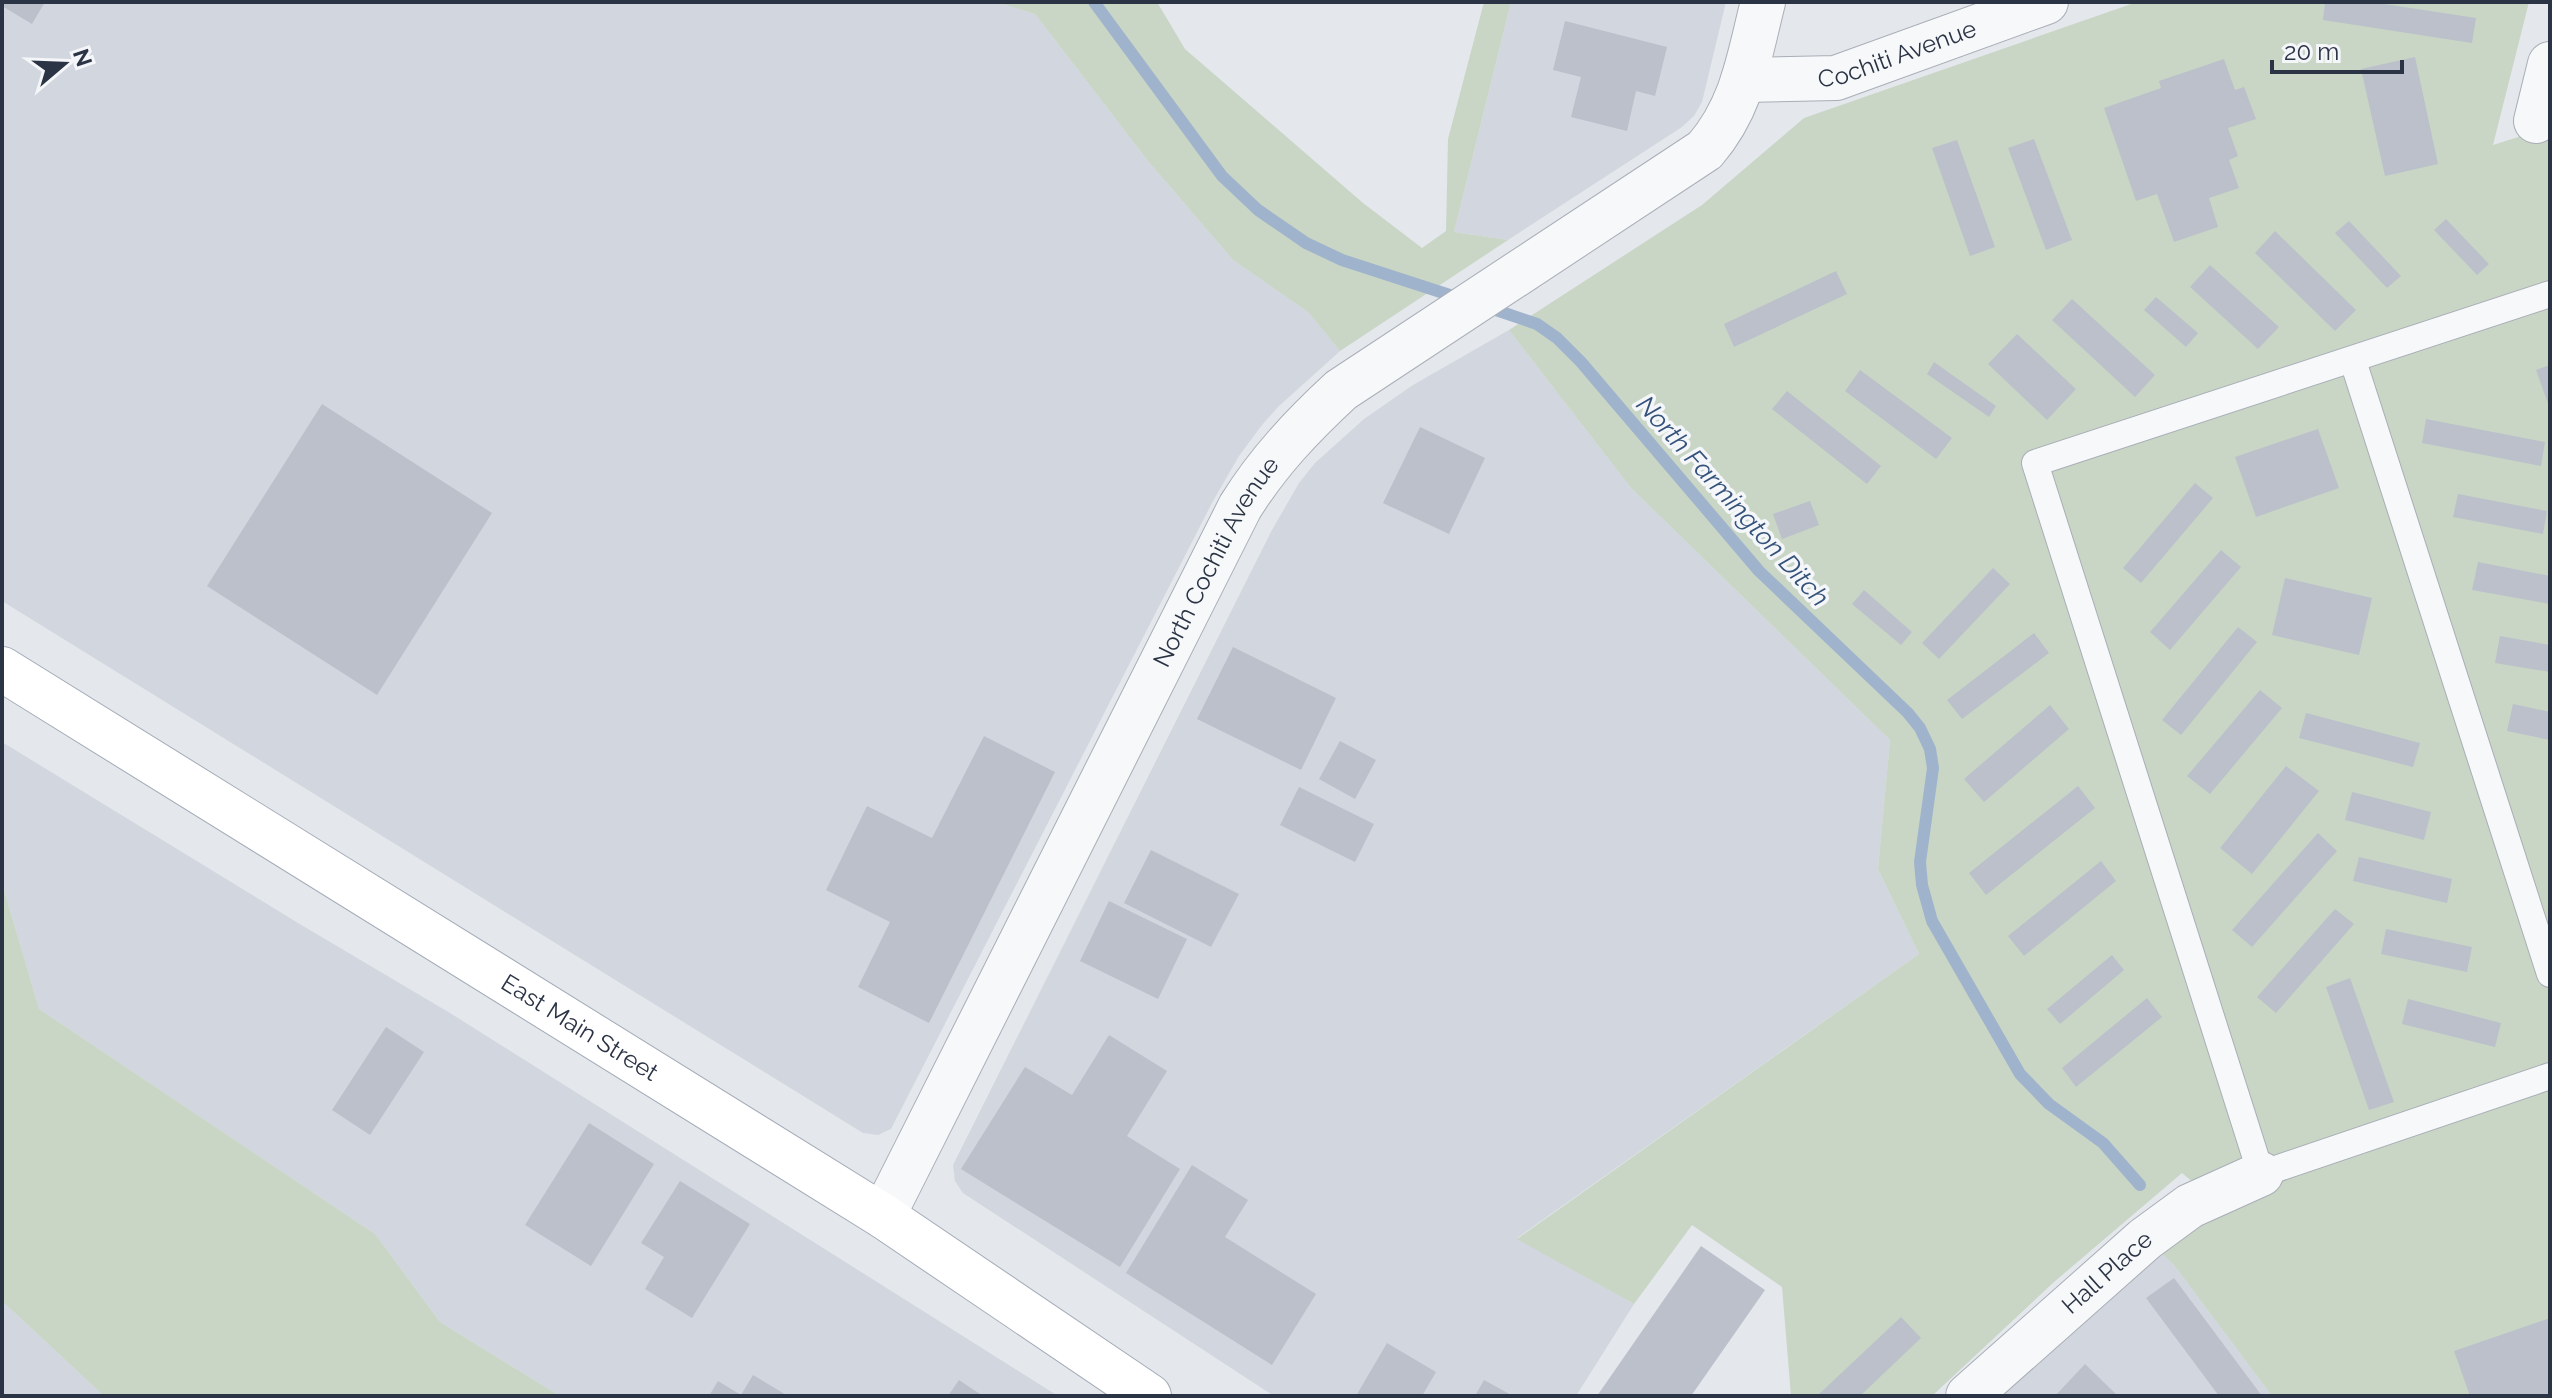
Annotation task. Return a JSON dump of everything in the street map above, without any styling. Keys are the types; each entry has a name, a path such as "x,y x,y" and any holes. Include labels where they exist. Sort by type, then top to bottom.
{"main road":[{"name":"East Main Street","path":"2,669 883,1216 1149,1396"}],"street":[{"name":"North Cochiti Avenue","path":"883,1216 1226,536 1262,472 1294,434 1341,390 1409,342 1705,150 1724,128 1743,80 1763,2"},
{"name":"Cochiti Avenue","path":"1743,80 1836,78 2046,2"},
{"path":"2536,121 2550,64"},
{"name":"Hall Place","path":"1968,1396 2145,1239 2190,1206 2261,1174"}],"lane":[{"path":"2550,294 2035,463 2261,1174 2550,1076"},
{"path":"2353,361 2550,974"}],"shaded area":[{"path":"2,2 996,2 1035,14 1148,161 1233,260 1308,312 1340,351 1262,425 1239,456 1213,501 891,1129 878,1135 863,1133 2,601"},
{"path":"1511,2 1726,2 1702,102 1694,116 1682,127 1508,240 1454,232"},
{"path":"1509,330 1631,488 1890,740 1878,869 1919,954 1517,1238 1634,1304 1576,1396 1274,1396 963,1193 955,1181 953,1165 1272,530 1299,483 1315,463 1364,419 1413,385"},
{"path":"2,742 450,1013 1058,1396 560,1396 440,1322 375,1234 39,1009 2,883"},
{"path":"2158,1250 2174,1265 2272,1396 1999,1396"},
{"path":"2,1301 104,1396 2,1396"}],"green space":[{"path":"996,2 1157,2 1185,49 1363,203 1422,248 1446,231 1448,139 1484,2 1511,2 1454,232 1508,240 1340,351 1308,312 1233,260 1148,161 1035,14"},
{"path":"2137,2 2529,2 2493,145 2550,127 2550,1396 2272,1396 2174,1265 2158,1250 2224,1208 2182,1173 2054,1282 1932,1396 1791,1396 1782,1287 1692,1225 1634,1304 1517,1239 1919,954 1878,869 1890,740 1631,488 1509,330 1702,205 1804,118"},
{"path":"2,883 39,1009 375,1234 440,1322 560,1396 104,1396 2,1301"}],"building":[{"path":"2,2 45,2 32,24 2,6"},
{"path":"2325,2 2371,2 2476,18 2472,43 2323,20"},
{"path":"1565,21 1667,47 1655,96 1636,91 1627,131 1571,117 1581,77 1553,70"},
{"path":"2415,57 2438,164 2385,176 2361,69"},
{"path":"2224,59 2235,90 2244,87 2256,119 2228,128 2238,156 2229,160 2239,188 2209,198 2218,227 2174,242 2157,194 2136,201 2104,108 2161,88 2159,81"},
{"path":"2034,139 2072,240 2046,250 2008,148"},
{"path":"1957,140 1995,247 1970,256 1932,148"},
{"path":"2446,219 2489,264 2477,275 2434,230"},
{"path":"2349,221 2401,276 2387,288 2335,233"},
{"path":"2275,231 2356,310 2335,331 2255,253"},
{"path":"2210,265 2279,327 2258,349 2190,287"},
{"path":"1836,271 1847,294 1734,347 1724,324"},
{"path":"2156,297 2198,333 2186,347 2144,310"},
{"path":"2072,299 2155,375 2135,397 2052,320"},
{"path":"2017,334 2076,389 2047,420 1988,364"},
{"path":"1934,362 1996,406 1989,417 1927,374"},
{"path":"2550,365 2550,409 2536,370"},
{"path":"1860,370 1952,438 1936,459 1845,391"},
{"path":"1787,391 1881,466 1867,484 1772,409"},
{"path":"322,404 492,513 377,695 207,586"},
{"path":"2426,419 2545,442 2541,466 2422,443"},
{"path":"1420,427 1485,458 1449,534 1383,503"},
{"path":"2318,429 2339,488 2256,517 2235,457"},
{"path":"2195,483 2213,498 2141,583 2123,568"},
{"path":"2458,494 2547,511 2543,534 2453,517"},
{"path":"1810,501 1819,525 1782,539 1773,514"},
{"path":"2221,550 2241,567 2170,650 2150,632"},
{"path":"2478,562 2550,576 2550,604 2472,590"},
{"path":"1993,568 2010,584 1939,659 1922,643"},
{"path":"2285,578 2372,598 2359,655 2272,635"},
{"path":"1864,590 1912,632 1901,645 1852,604"},
{"path":"2238,627 2257,642 2181,735 2162,720"},
{"path":"2034,633 2049,653 1962,719 1947,700"},
{"path":"2500,636 2550,645 2550,672 2495,663"},
{"path":"1233,647 1336,698 1301,770 1197,719"},
{"path":"2260,690 2282,708 2210,794 2187,776"},
{"path":"2513,704 2550,712 2550,740 2507,731"},
{"path":"2050,705 2069,729 1984,802 1964,779"},
{"path":"2306,713 2420,743 2413,767 2299,738"},
{"path":"984,736 1055,772 929,1023 858,987 890,922 826,890 867,806 932,838"},
{"path":"1340,741 1376,760 1355,799 1319,779"},
{"path":"2286,766 2319,791 2252,874 2220,848"},
{"path":"2078,786 2095,808 1986,895 1969,873"},
{"path":"1299,787 1374,824 1355,862 1280,825"},
{"path":"2352,792 2431,812 2424,840 2345,820"},
{"path":"2318,833 2337,851 2252,947 2232,930"},
{"path":"1151,850 1239,894 1211,947 1124,903"},
{"path":"2359,857 2452,879 2447,903 2353,881"},
{"path":"2101,861 2116,881 2024,956 2008,936"},
{"path":"1109,901 1187,939 1158,999 1080,961"},
{"path":"2335,909 2354,924 2276,1013 2257,997"},
{"path":"2386,929 2472,947 2467,972 2381,954"},
{"path":"2112,955 2124,970 2060,1024 2047,1009"},
{"path":"2350,978 2394,1102 2369,1110 2326,987"},
{"path":"2147,998 2162,1017 2076,1087 2062,1068"},
{"path":"2408,999 2501,1023 2495,1047 2402,1024"},
{"path":"386,1027 424,1052 370,1135 332,1110"},
{"path":"1109,1035 1167,1071 1127,1136 1180,1169 1120,1267 961,1169 1025,1067 1072,1095"},
{"path":"589,1123 654,1164 591,1266 525,1225"},
{"path":"1192,1165 1248,1200 1225,1237 1316,1294 1272,1365 1126,1273"},
{"path":"680,1181 750,1224 692,1318 645,1289 664,1257 641,1243"},
{"path":"1701,1246 1765,1290 1691,1396 1597,1396"},
{"path":"2174,1278 2262,1396 2219,1396 2146,1298"},
{"path":"1901,1317 1921,1338 1860,1396 1817,1396"},
{"path":"2550,1318 2550,1396 2470,1396 2454,1351"},
{"path":"1387,1343 1436,1372 1422,1396 1356,1396"},
{"path":"2085,1364 2118,1396 2055,1396"},
{"path":"753,1375 788,1396 709,1396 718,1381 741,1395"},
{"path":"959,1380 983,1396 948,1396"},
{"path":"1484,1380 1513,1396 1475,1396"}],"waterway":[{"name":"North Farmington Ditch","path":"1094,2 1222,176 1258,210 1306,243 1342,260 1462,299"},
{"name":"North Farmington Ditch","path":"1487,307 1537,324 1557,338 1581,362 1759,571 1920,728 1930,749 1933,768 1920,862 1922,885 1932,921 2020,1074 2049,1104 2103,1143 2140,1185"}]}
